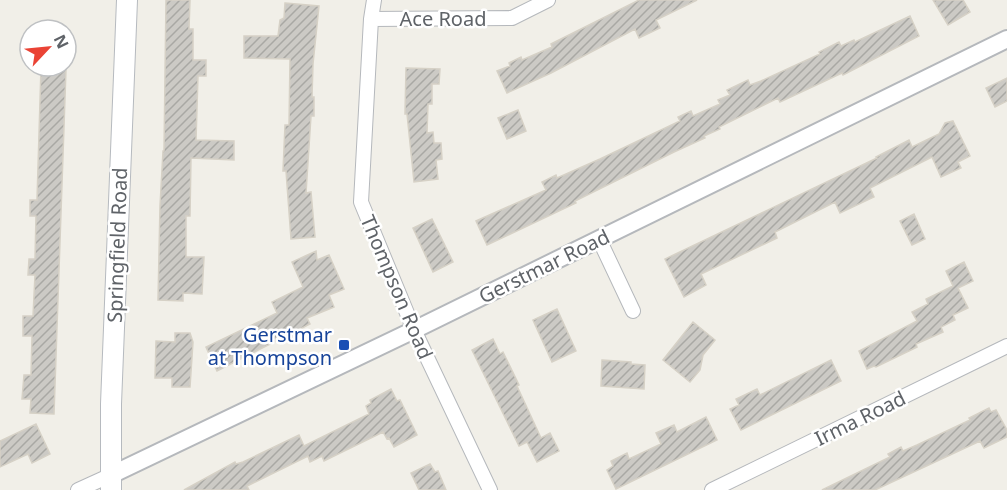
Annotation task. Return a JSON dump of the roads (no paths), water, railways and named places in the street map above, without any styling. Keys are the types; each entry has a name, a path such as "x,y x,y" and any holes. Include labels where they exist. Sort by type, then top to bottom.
{"main road":[{"name":"Springfield Road","path":"111,483 111,404 127,0"}],"street":[{"name":"Thompson Road","path":"374,0 361,202 414,330 490,490"},
{"name":"Ace Road","path":"371,19 512,18 548,0"},
{"name":"Gerstmar Road","path":"78,490 111,483 414,330 1007,39"},
{"path":"599,239 633,311"},
{"name":"Irma Road","path":"712,490 1007,346"}],"place":[{"name":"Gerstmar at Thompson","path":"344,345"}]}
